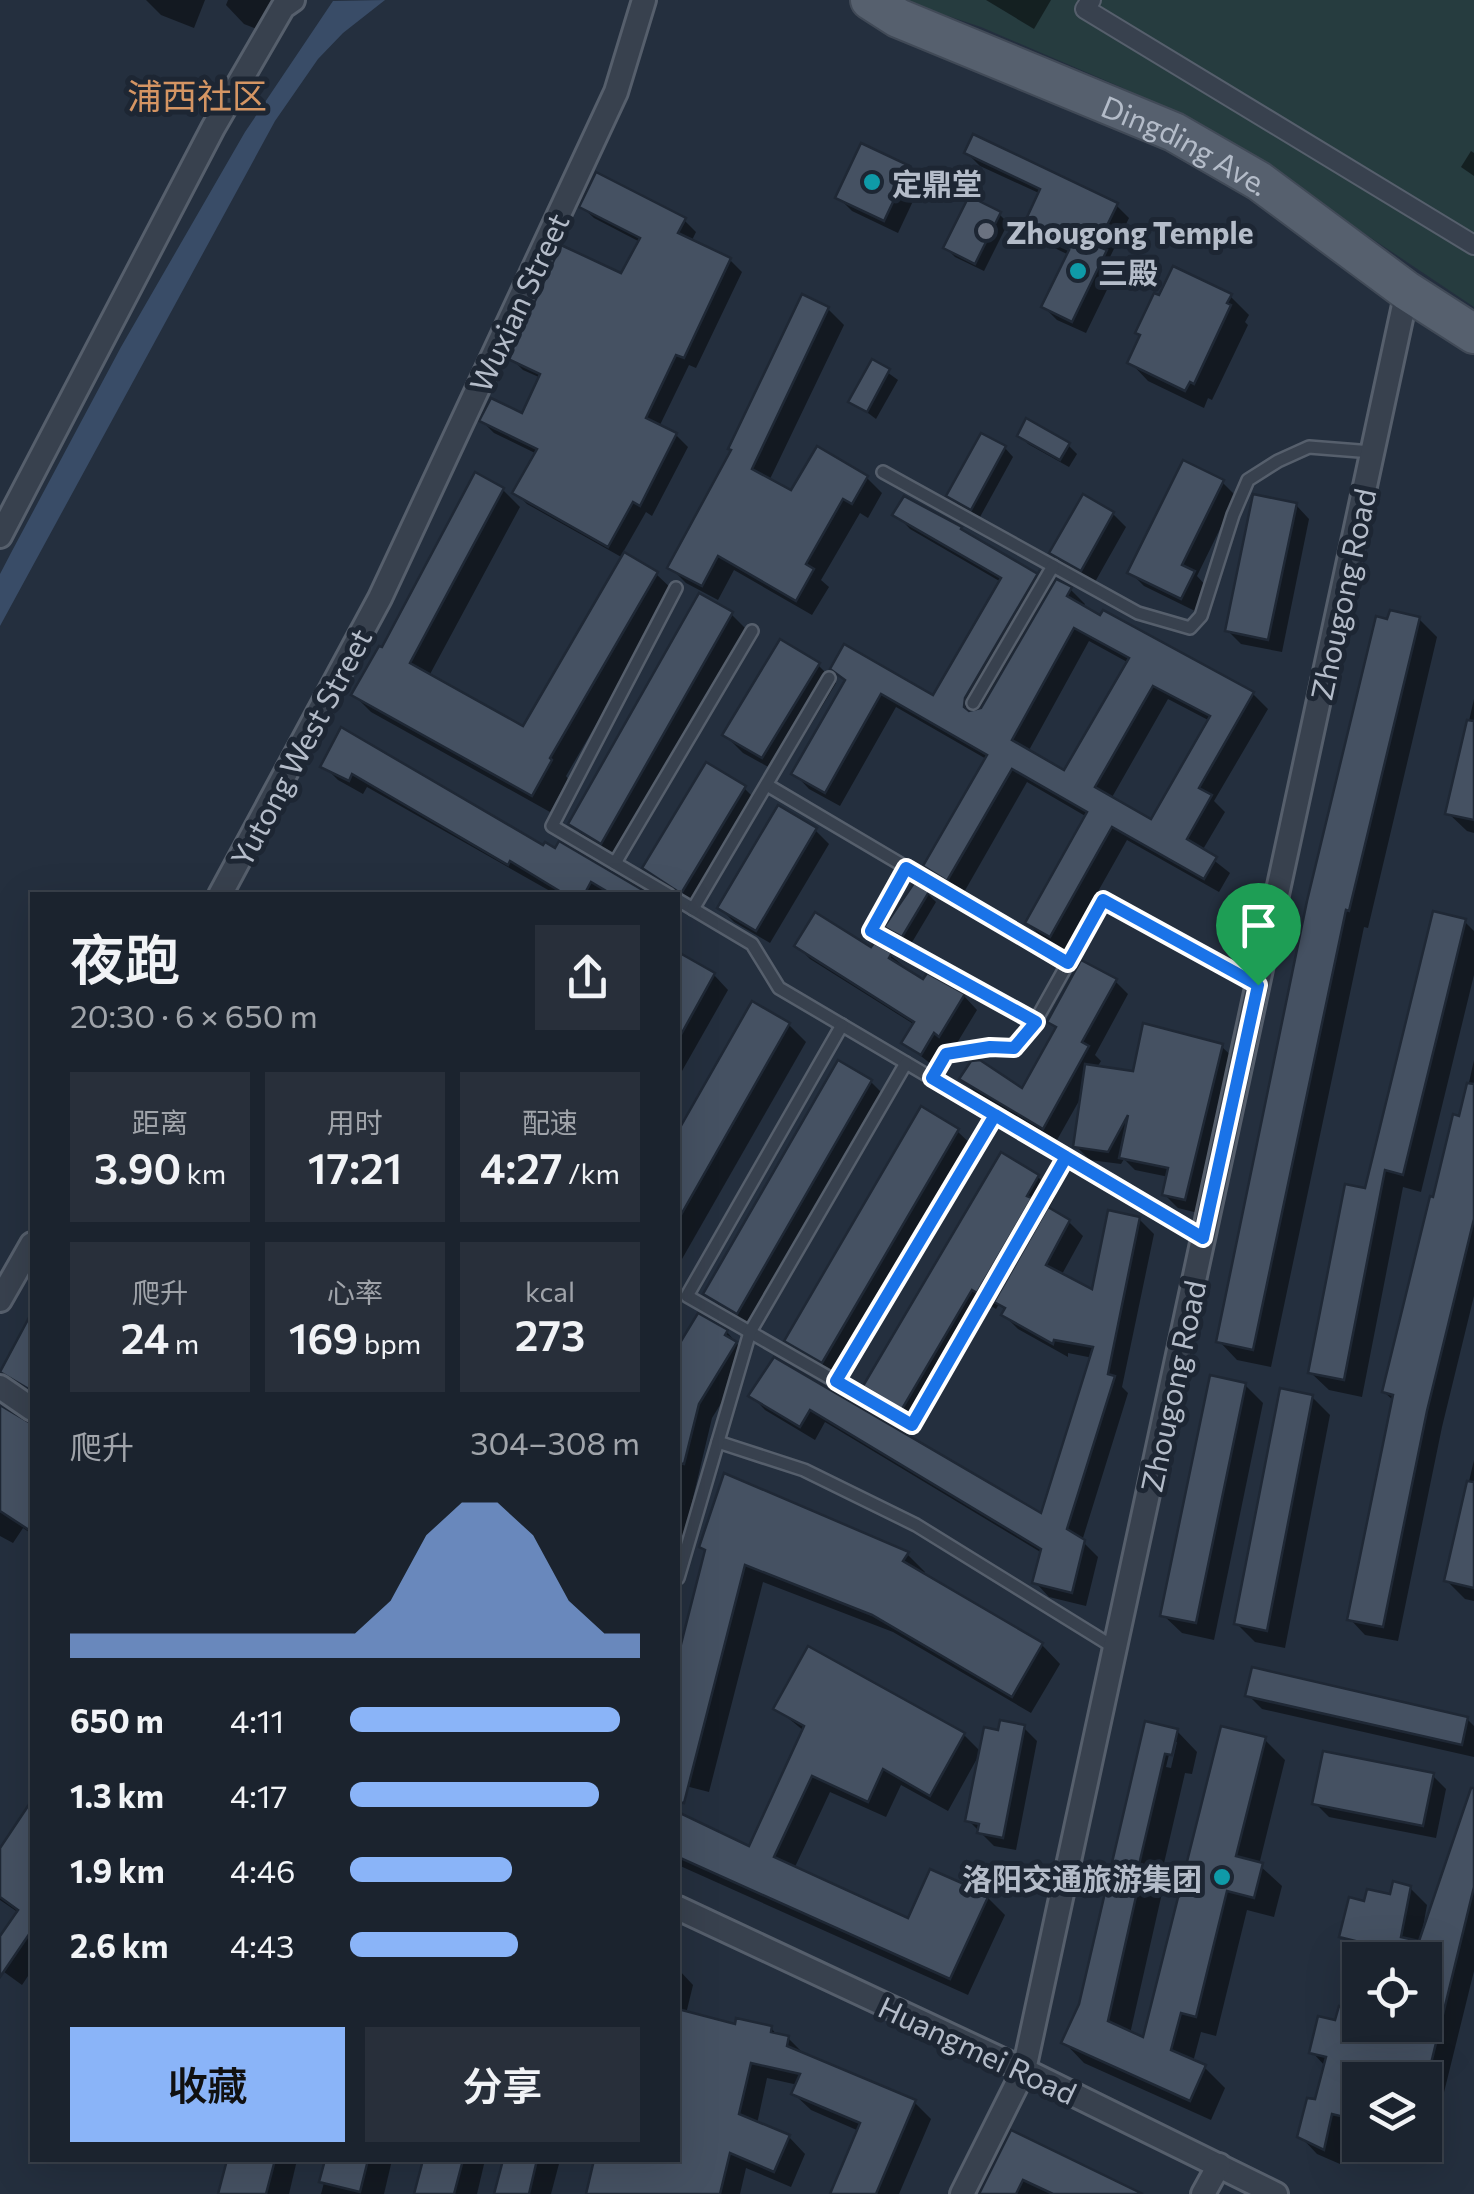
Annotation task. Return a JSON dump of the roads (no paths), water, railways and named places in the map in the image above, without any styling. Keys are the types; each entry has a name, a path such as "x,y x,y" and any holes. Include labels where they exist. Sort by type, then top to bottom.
{"main road":[{"name":"Dingding Ave.","path":"870,0 898,18 1174,132 1259,180 1408,291 1474,334"}],"street":[{"path":"0,536 213,128 283,8 293,0"},
{"name":"Wuxian Street","path":"380,598 616,92 644,0"},
{"path":"1091,0 1085,9 1474,245"},
{"name":"Zhougong Road","path":"962,2194 1024,2070 1408,291"},
{"name":"Yutong West Street","path":"222,892 380,598"},
{"path":"0,1300 30,1248"},
{"path":"0,1387 30,1408"},
{"name":"Huangmei Road","path":"680,1909 1024,2070 1276,2194"},
{"path":"1203,2194 1219,2166"}],"lane":[{"path":"883,472 1138,612 1190,628 1201,616 1233,514 1248,480 1309,447 1372,452"},
{"path":"973,703 1053,566"},
{"path":"664,892 552,826 676,588"},
{"path":"615,864 752,631"},
{"path":"693,909 830,678"},
{"path":"767,784 1068,963"},
{"path":"906,868 871,931 1036,1022"},
{"path":"932,1078 946,1054 990,1047 1014,1048 1036,1022 1103,900 1258,985"},
{"path":"680,901 752,944 780,988 1203,1238"},
{"path":"842,1025 682,1300 750,1332 912,1425 1066,1157"},
{"path":"680,1571 750,1332 906,1063"},
{"path":"836,1381 995,1115"},
{"path":"718,1442 804,1470 916,1525 1115,1648"}],"water":[{"path":"385,0 318,59 275,121 0,626 0,574 121,347 245,132 333,1"}],"place":[{"name":"定鼎堂","path":"872,182"},
{"name":"Zhougong Temple","path":"986,231"},
{"name":"三殿","path":"1078,271"},
{"name":"洛阳交通旅游集团","path":"1222,1877"}],"district":[{"name":"浦西社区","path":"197,94"}]}
